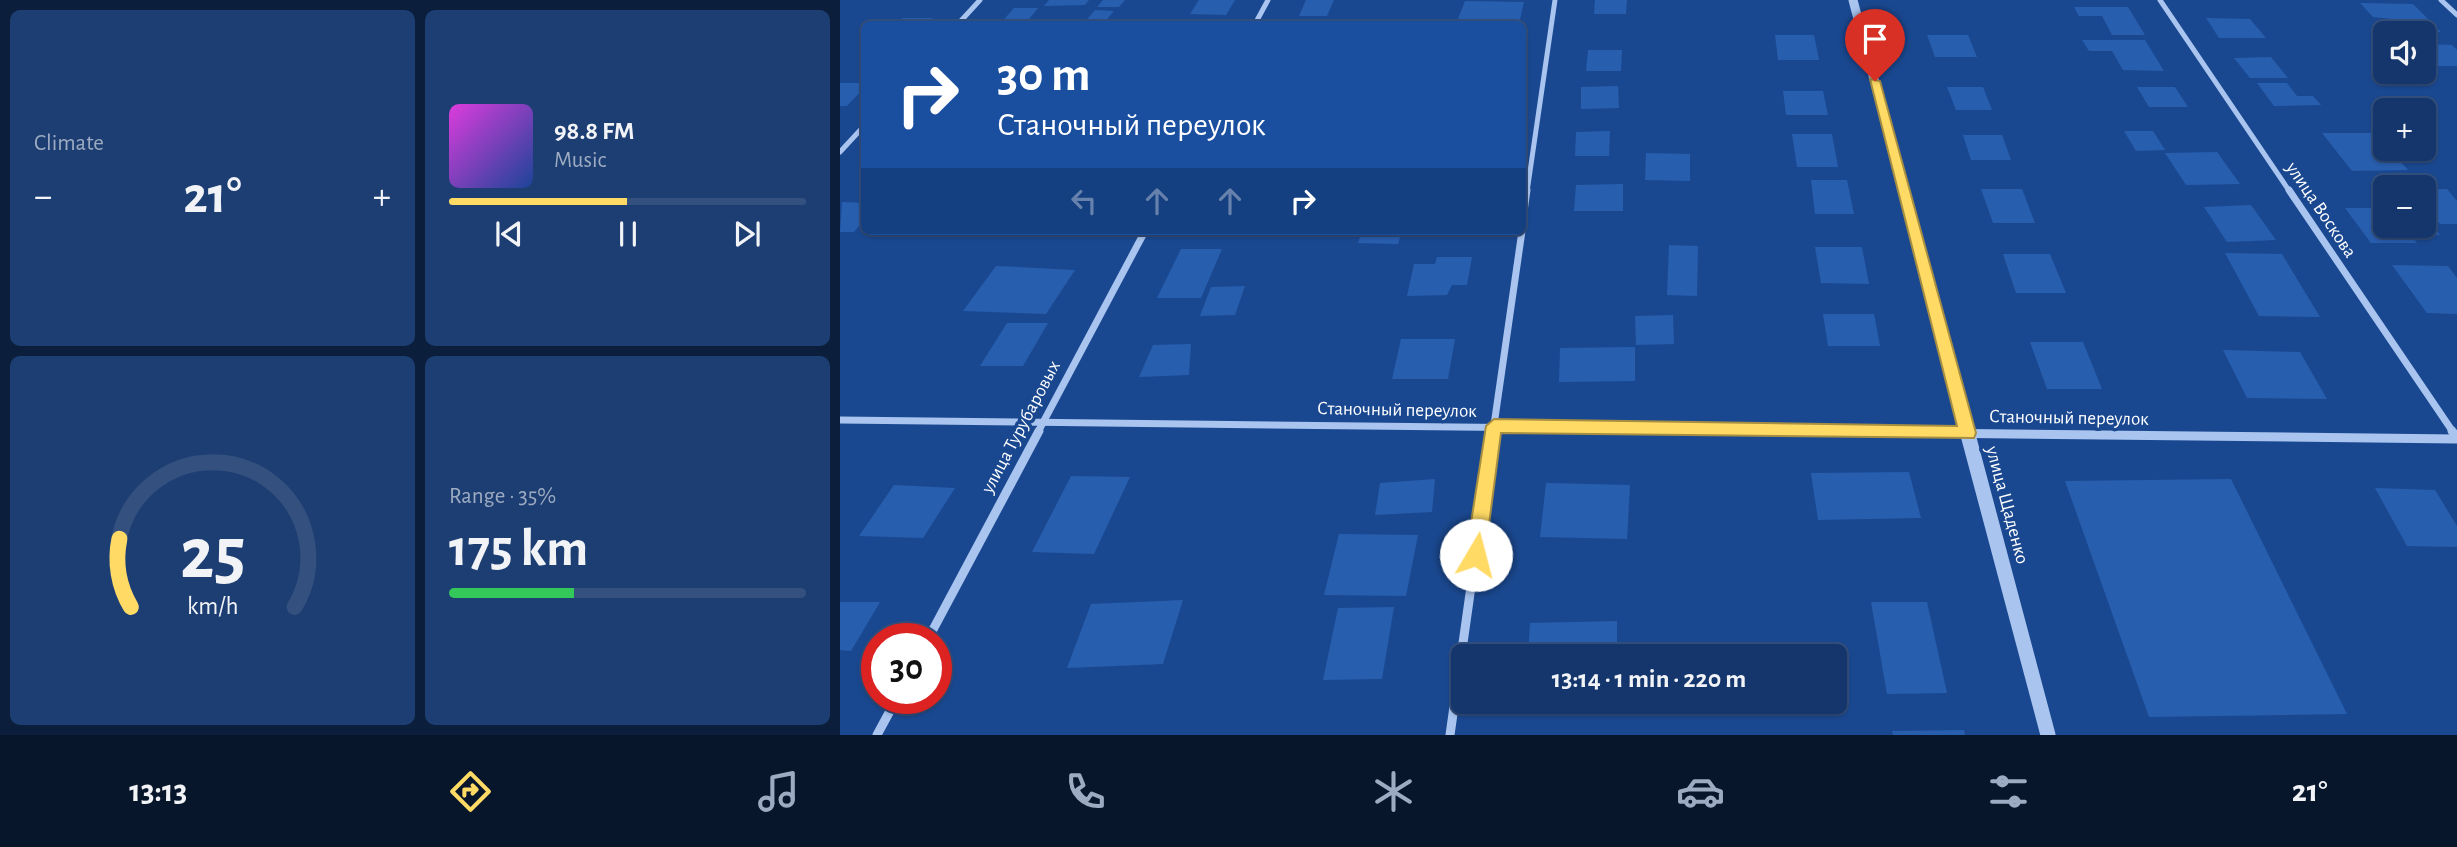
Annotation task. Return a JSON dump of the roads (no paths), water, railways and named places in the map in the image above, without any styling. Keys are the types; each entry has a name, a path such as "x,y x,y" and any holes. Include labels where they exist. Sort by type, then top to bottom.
{"street":[{"path":"961,21 981,0"},
{"path":"1257,21 1268,0"},
{"path":"1526,199 1555,0"},
{"name":"улица Щаденко","path":"1853,0 2048,735"},
{"name":"улица Воскова","path":"2160,0 2457,439"},
{"path":"2441,0 2457,15"},
{"path":"840,152 861,129"},
{"name":"улица Турубаровых","path":"937,623 1143,235"},
{"path":"1450,735 1521,235"},
{"name":"Станочный переулок","path":"840,420 2457,439"},
{"path":"877,735 888,714"}]}
